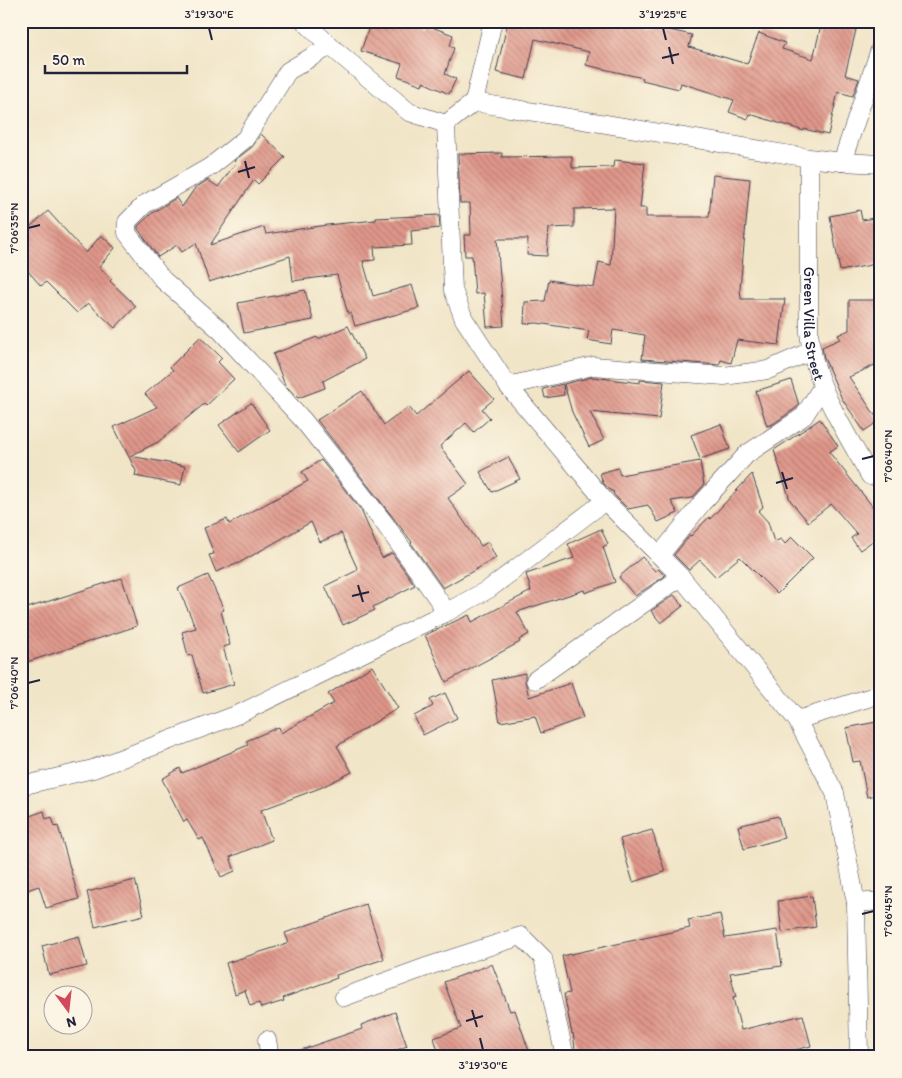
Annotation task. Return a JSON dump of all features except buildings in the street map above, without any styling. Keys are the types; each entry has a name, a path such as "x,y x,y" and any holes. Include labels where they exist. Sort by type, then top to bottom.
{"street":[{"path":"304,21 330,46 410,112 446,124"},
{"path":"446,124 474,102 493,21"},
{"path":"330,46 288,71 244,139 210,167 145,204 127,222 127,233 163,280 220,330 303,420 382,520 446,612"},
{"path":"842,162 881,46"},
{"path":"474,102 809,158 881,164"},
{"path":"446,124 453,290 464,319 508,386 605,501 681,577 796,720 835,793 856,903 860,1057"},
{"name":"Green Villa Street","path":"809,158 810,351 822,387 870,476"},
{"path":"508,386 593,366 724,376 768,370 810,351"},
{"path":"660,555 683,524 747,454 804,416 822,387"},
{"path":"21,786 93,769 239,714 446,612 489,588 605,501"},
{"path":"535,680 681,577"},
{"path":"796,720 881,694"},
{"path":"856,903 881,901"},
{"path":"344,997 429,966 521,936 543,958 565,1057"}]}
